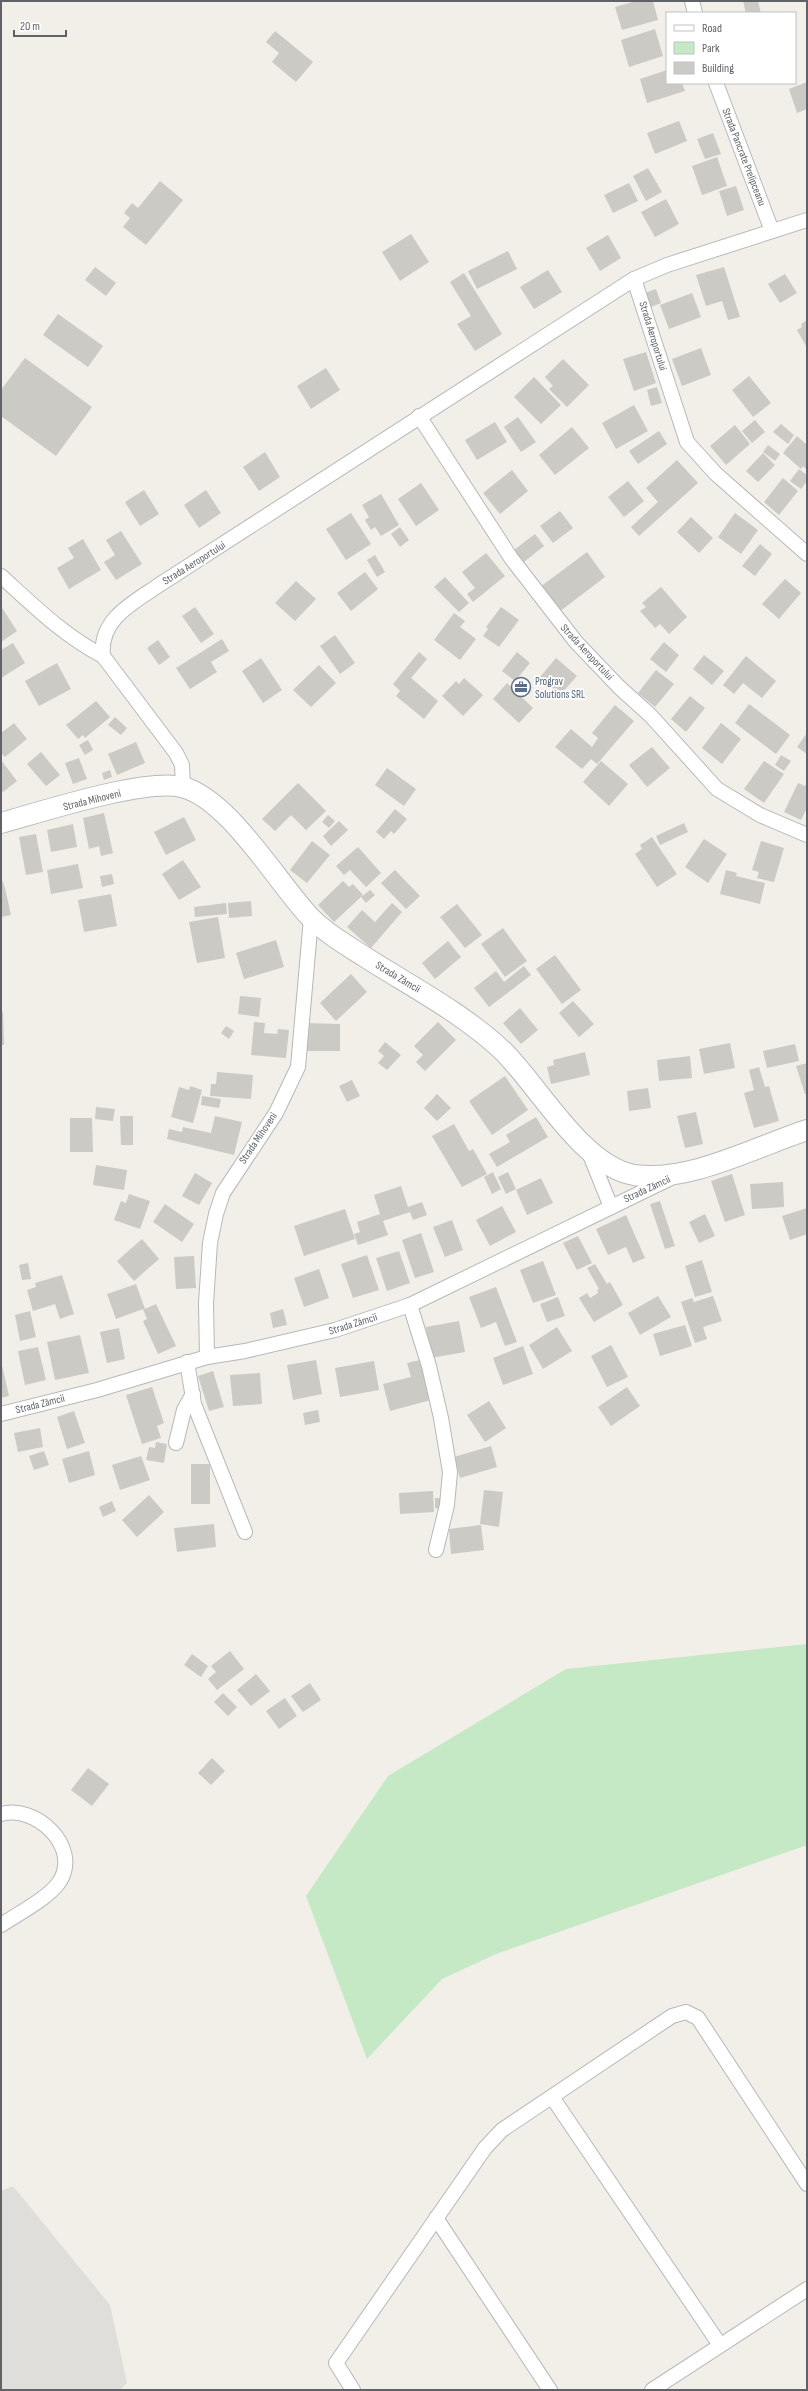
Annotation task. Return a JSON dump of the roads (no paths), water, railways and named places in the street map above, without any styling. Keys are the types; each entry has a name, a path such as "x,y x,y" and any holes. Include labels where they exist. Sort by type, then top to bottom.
{"main road":[{"name":"Strada Mihoveni","path":"1,823 140,788 158,786 183,787"},
{"name":"Strada Zămcii","path":"183,787 207,799 226,816 311,918 340,941 441,1002 472,1025 522,1070 588,1149 619,1171 636,1175 683,1172 807,1130"}],"street":[{"path":"692,1 695,12"},
{"name":"Strada Pancrate Prelipceanu","path":"716,84 772,231"},
{"name":"Strada Aeroportului","path":"103,656 104,636 117,614 159,585 419,416 634,279 656,268 807,220"},
{"name":"Strada Aeroportului","path":"634,279 687,442 716,474 807,554"},
{"name":"Strada Aeroportului","path":"419,416 511,558 576,642 619,687 651,716 717,789 760,815 807,835"},
{"path":"1,576 62,630 84,646 103,656 176,753 182,765 183,787"},
{"name":"Strada Mihoveni","path":"207,1357 206,1303 210,1244 216,1214 223,1193 276,1113 298,1067 311,918"},
{"path":"588,1149 610,1207"},
{"name":"Strada Zămcii","path":"1,1414 97,1390 207,1357 294,1341 364,1321 410,1305 683,1172"},
{"path":"410,1305 438,1403 450,1472 447,1505 436,1550"},
{"path":"187,1362 193,1394 208,1443 245,1532"},
{"path":"176,1443 182,1415 193,1394"},
{"path":"1,1814 12,1811 35,1818 45,1825 65,1849 66,1857 60,1880 51,1892 1,1925"},
{"path":"352,2390 336,2363 436,2218 494,2138 502,2130 679,2012 691,2013 702,2024 807,2184"},
{"path":"552,2097 720,2346"},
{"path":"436,2218 550,2390"},
{"path":"652,2390 807,2288"}],"place":[{"name":"Prograv Solutions SRL","path":"521,687"}]}
